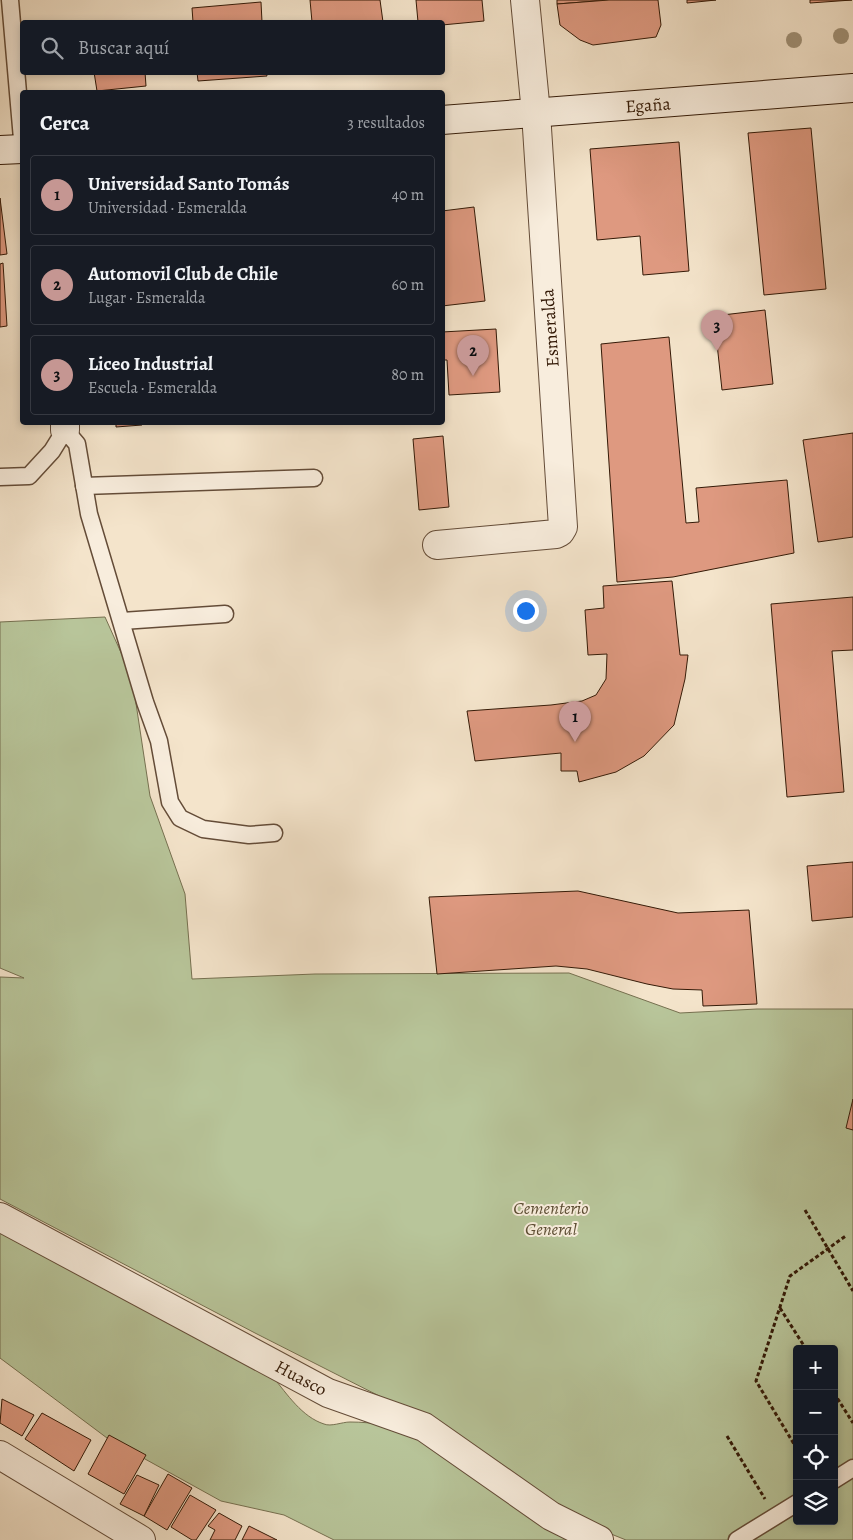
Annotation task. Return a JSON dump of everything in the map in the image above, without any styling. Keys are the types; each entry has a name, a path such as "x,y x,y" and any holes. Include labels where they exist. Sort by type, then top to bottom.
{"street":[{"name":"Esmeralda","path":"437,545 556,534 563,527 536,113 525,0"},
{"name":"Egaña","path":"445,120 853,88"},
{"path":"0,150 20,149"},
{"name":"Huasco","path":"0,1216 328,1393 424,1427 508,1483 551,1516 598,1540"},
{"path":"0,1455 140,1540"}],"lane":[{"path":"10,0 20,115"},
{"path":"0,478 29,476 52,451 65,426 77,444 89,514 145,702 159,741 170,802 180,818 203,829 249,836 274,833"},
{"path":"84,486 314,478"},
{"path":"122,621 225,614"},
{"path":"838,1477 853,1468"},
{"path":"737,1540 793,1505"}],"path":[{"path":"805,1210 853,1291"},
{"path":"793,1442 756,1381 790,1276 847,1235"},
{"path":"780,1307 804,1345"},
{"path":"838,1399 853,1423"},
{"path":"727,1436 776,1516"}],"green space":[{"name":"Cementerio General","path":"105,617 132,677 150,796 185,894 192,979 315,974 569,973 680,1013 757,1009 853,1009 853,1540 626,1540 564,1515 464,1439 255,1333 0,1199 0,977 24,978 0,968 0,622"},
{"path":"0,1227 273,1377 302,1411 316,1421 330,1425 350,1422 375,1424 415,1434 586,1540 334,1540 284,1515 221,1501 107,1438 0,1358"}],"building":[{"path":"310,0 380,0 383,20 312,20"},
{"path":"416,0 482,0 484,21 445,25 445,20 418,20"},
{"path":"557,0 609,0 557,4"},
{"path":"609,0 658,0 661,25 656,37 593,45 580,40 560,25 557,4"},
{"path":"687,0 716,0 687,3"},
{"path":"810,0 852,0 810,3"},
{"path":"261,2 262,20 193,20 192,8"},
{"path":"94,75 145,75 146,86 97,90"},
{"path":"197,75 267,76 198,81"},
{"path":"811,128 826,289 764,295 748,133"},
{"path":"679,142 689,271 643,275 640,236 597,240 590,149"},
{"path":"0,198 7,254 0,255"},
{"path":"474,207 485,301 445,306 445,211"},
{"path":"3,263 7,326 0,327 0,264"},
{"path":"765,310 773,384 722,390 714,316"},
{"path":"496,329 500,392 449,395 447,360 445,360 445,332"},
{"path":"669,337 686,523 699,522 696,488 787,480 794,553 673,577 617,582 601,344"},
{"path":"116,425 142,425 116,427"},
{"path":"853,433 853,537 818,542 803,440"},
{"path":"443,436 449,507 419,510 413,439"},
{"path":"672,581 680,655 688,655 685,679 674,725 644,756 616,772 579,782 577,771 561,771 561,753 475,761 467,711 551,705 582,701 596,695 606,679 607,654 588,655 585,610 604,608 603,586"},
{"path":"853,597 853,650 832,651 844,792 787,797 771,604"},
{"path":"853,862 853,917 812,921 807,866"},
{"path":"578,891 678,913 749,910 757,1004 703,1006 702,990 673,989 587,969 556,966 437,974 429,897"},
{"path":"853,1099 853,1130 846,1128"},
{"path":"2,1399 34,1415 22,1436 0,1423"},
{"path":"42,1413 91,1440 74,1471 25,1439"},
{"path":"109,1435 146,1455 124,1494 88,1474"},
{"path":"168,1474 192,1488 167,1530 144,1516"},
{"path":"137,1475 159,1485 144,1516 120,1504"},
{"path":"190,1495 216,1510 196,1540 192,1540 171,1527"},
{"path":"219,1513 242,1526 235,1540 210,1540 215,1530 208,1526"},
{"path":"249,1526 277,1540 242,1540"}],"place":[{"name":"Liceo Industrial","path":"717,351"},
{"name":"Automovil Club de Chile","path":"473,376"},
{"name":"Universidad Santo Tomás","path":"575,742"}]}
